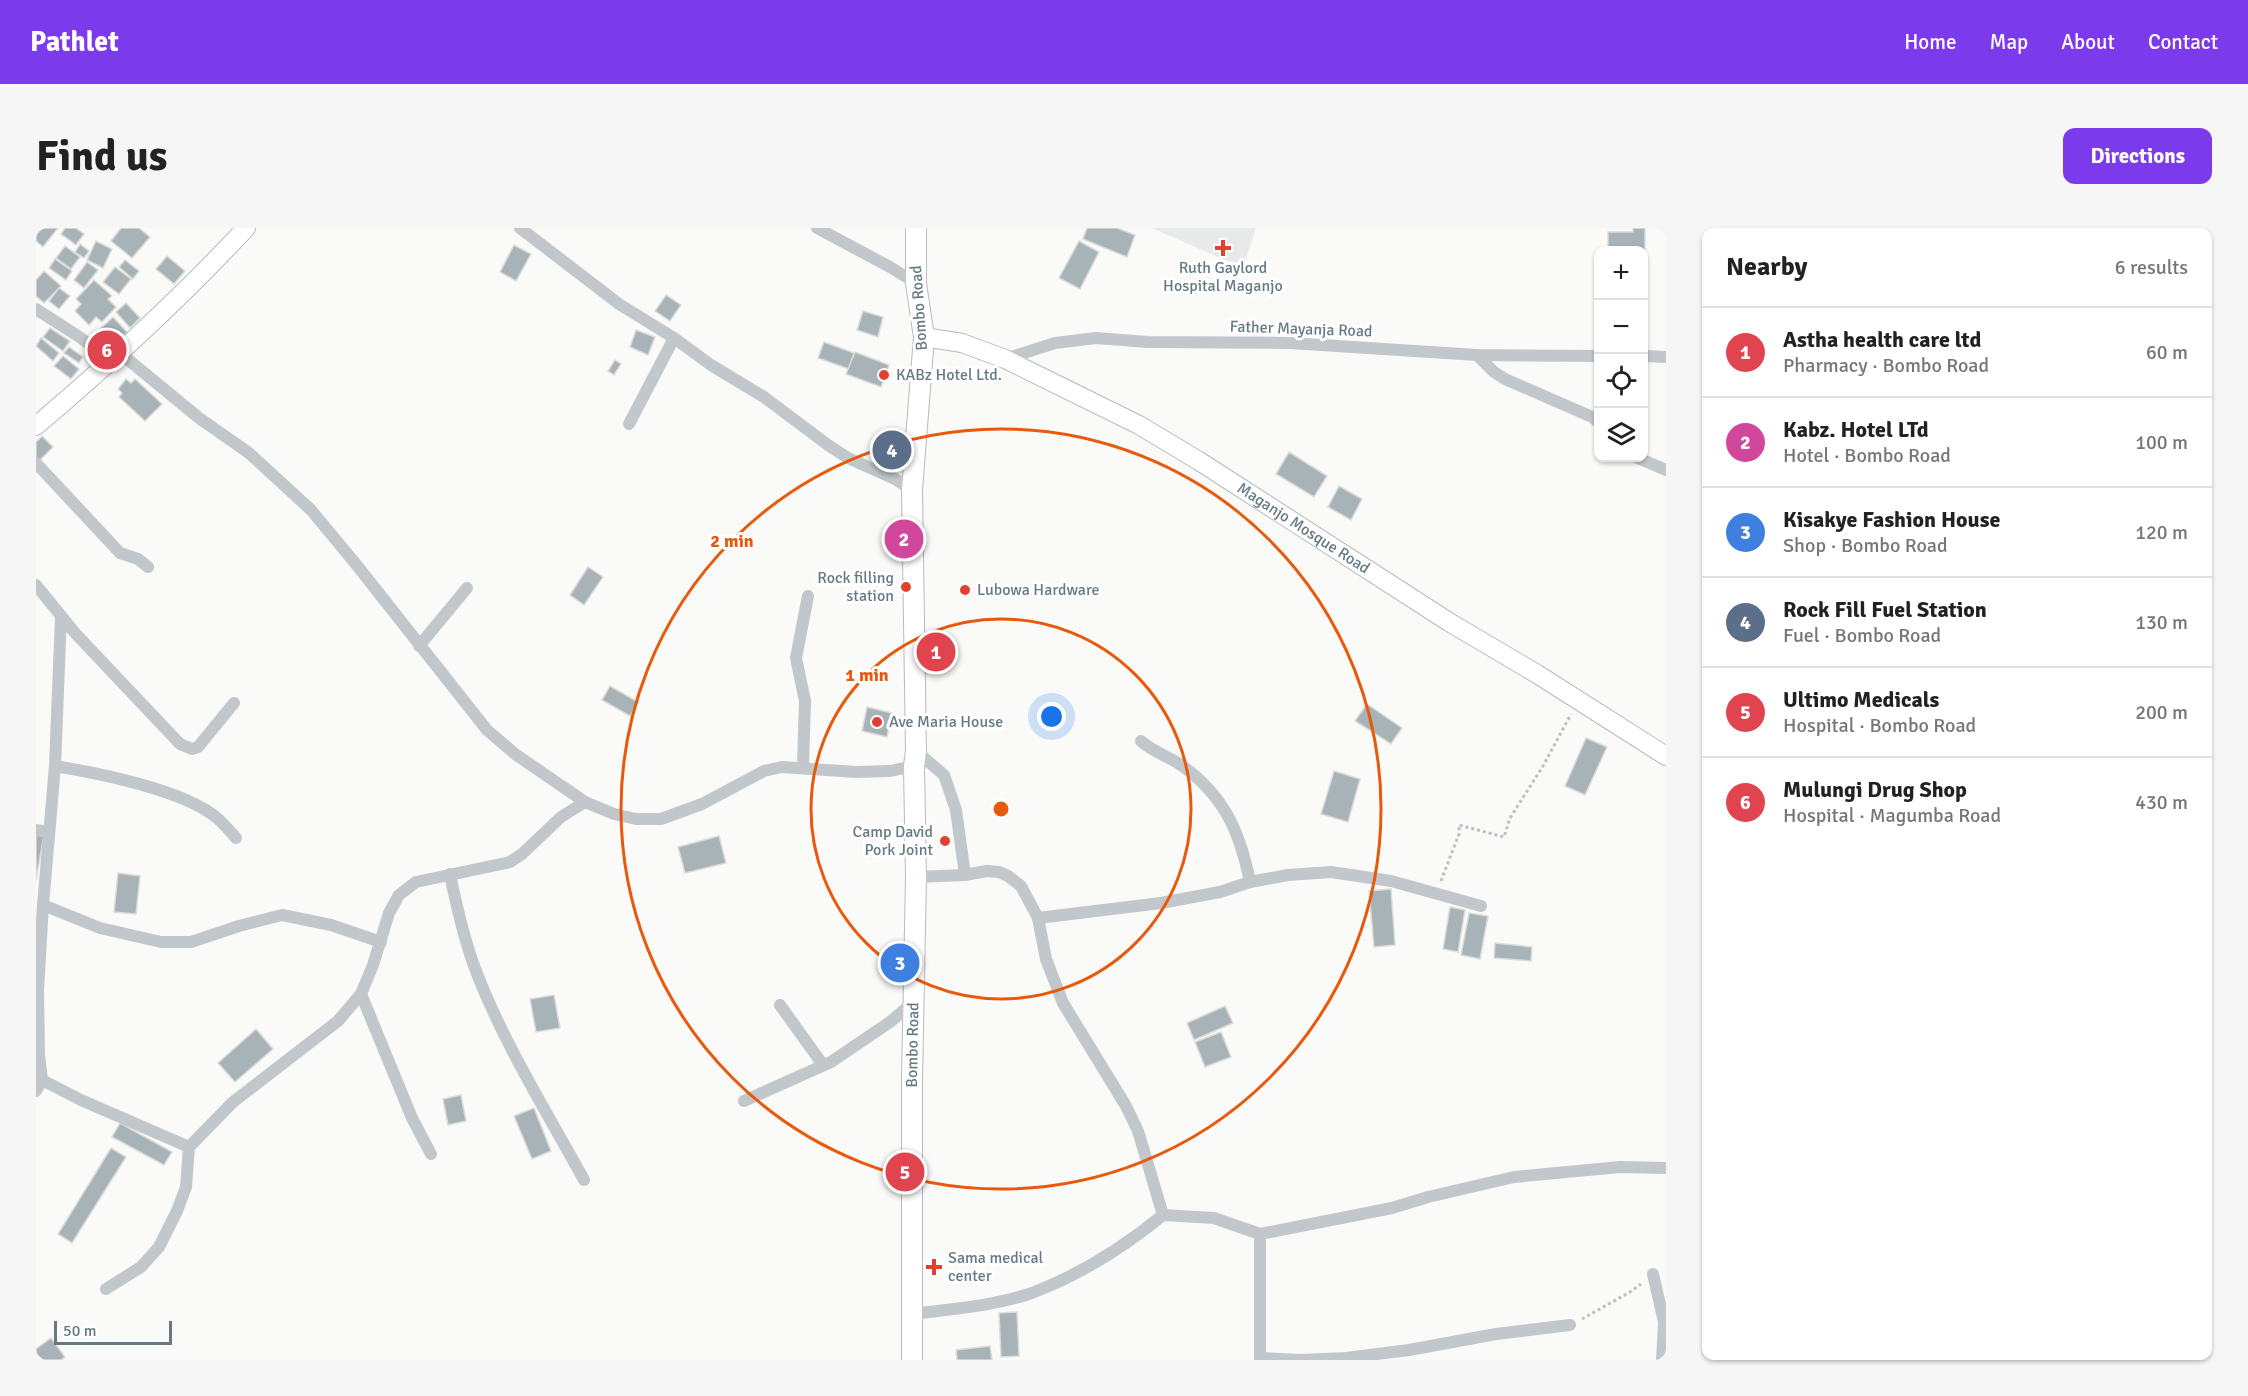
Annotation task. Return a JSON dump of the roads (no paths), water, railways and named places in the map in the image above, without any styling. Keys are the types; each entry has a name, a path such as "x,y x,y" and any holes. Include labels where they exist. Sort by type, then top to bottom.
{"main road":[{"name":"Bombo Road","path":"912,1360 913,1003 916,878 912,489 924,337 916,284 916,228"}],"street":[{"path":"36,426 116,357 199,279 246,228"},
{"path":"520,228 610,298 674,338 711,365 764,396 828,445 848,458 895,478 912,489"},
{"path":"817,228 890,267 916,284"},
{"path":"36,309 116,357 249,453 311,510 487,730 515,754 585,802 614,814 636,819 661,819 702,804 764,771 782,766 856,772 890,771 915,759 944,775 956,810 965,875"},
{"name":"Maganjo Mosque Road","path":"924,337 962,343 1005,359 1149,431 1666,756"},
{"path":"629,424 674,338"},
{"name":"Father Mayanja Road","path":"1005,359 1055,343 1096,338 1148,342 1290,343 1477,355 1594,356"},
{"path":"1477,355 1494,372 1505,379 1594,418"},
{"path":"1648,356 1666,357"},
{"path":"1647,462 1666,470"},
{"path":"36,463 120,553 138,559 148,567"},
{"path":"36,585 116,678 180,744 192,749 198,747 234,703"},
{"path":"419,646 467,588"},
{"path":"803,767 805,701 796,658 808,596"},
{"path":"62,616 55,766 38,990 39,1085 81,1100 189,1147"},
{"path":"1141,741 1181,765 1212,791 1233,823 1241,842 1250,882"},
{"path":"55,766 105,775 193,803 216,817 236,838"},
{"path":"106,1289 141,1267 159,1247 186,1187 189,1147 233,1102 338,1021 361,994 381,942 389,913 399,895 416,882 510,862 522,854 561,817 585,802"},
{"path":"36,830 49,832"},
{"path":"916,878 965,875 987,871 999,872 1021,886 1038,918 1046,959 1063,1003 1120,1096 1138,1131 1163,1215"},
{"path":"1038,918 1161,903 1220,892 1250,882 1288,875 1331,872 1391,881 1481,906"},
{"path":"450,874 473,962 488,1000 514,1054 584,1180"},
{"path":"43,905 100,928 161,942 191,942 282,915 331,925 381,942"},
{"path":"361,994 412,1118 431,1154"},
{"path":"744,1101 823,1065 890,1022 913,1003"},
{"path":"780,1005 823,1065"},
{"path":"913,1314 1006,1300 1031,1293 1103,1258 1140,1234 1163,1215 1214,1218 1260,1234 1392,1208 1514,1177 1620,1167 1666,1168"},
{"path":"1260,1234 1258,1340 1260,1359 1346,1358 1409,1350 1496,1334 1570,1325"},
{"path":"1653,1274 1664,1322 1662,1360"}],"place":[{"name":"Ruth Gaylord Hospital Maganjo","path":"1223,248"},
{"name":"Mulungi Drug Shop","path":"107,350"},
{"name":"KABz Hotel Ltd.","path":"884,375"},
{"name":"Rock Fill Fuel Station","path":"892,450"},
{"name":"Kabz. Hotel LTd","path":"904,539"},
{"name":"Rock filling station","path":"906,587"},
{"name":"Lubowa Hardware","path":"965,590"},
{"name":"Astha health care ltd","path":"936,652"},
{"name":"Ave Maria House","path":"877,722"},
{"name":"Camp David Pork Joint","path":"945,841"},
{"name":"Kisakye Fashion House","path":"900,963"},
{"name":"Ultimo Medicals","path":"905,1172"},
{"name":"Sama medical center","path":"934,1267"}]}
